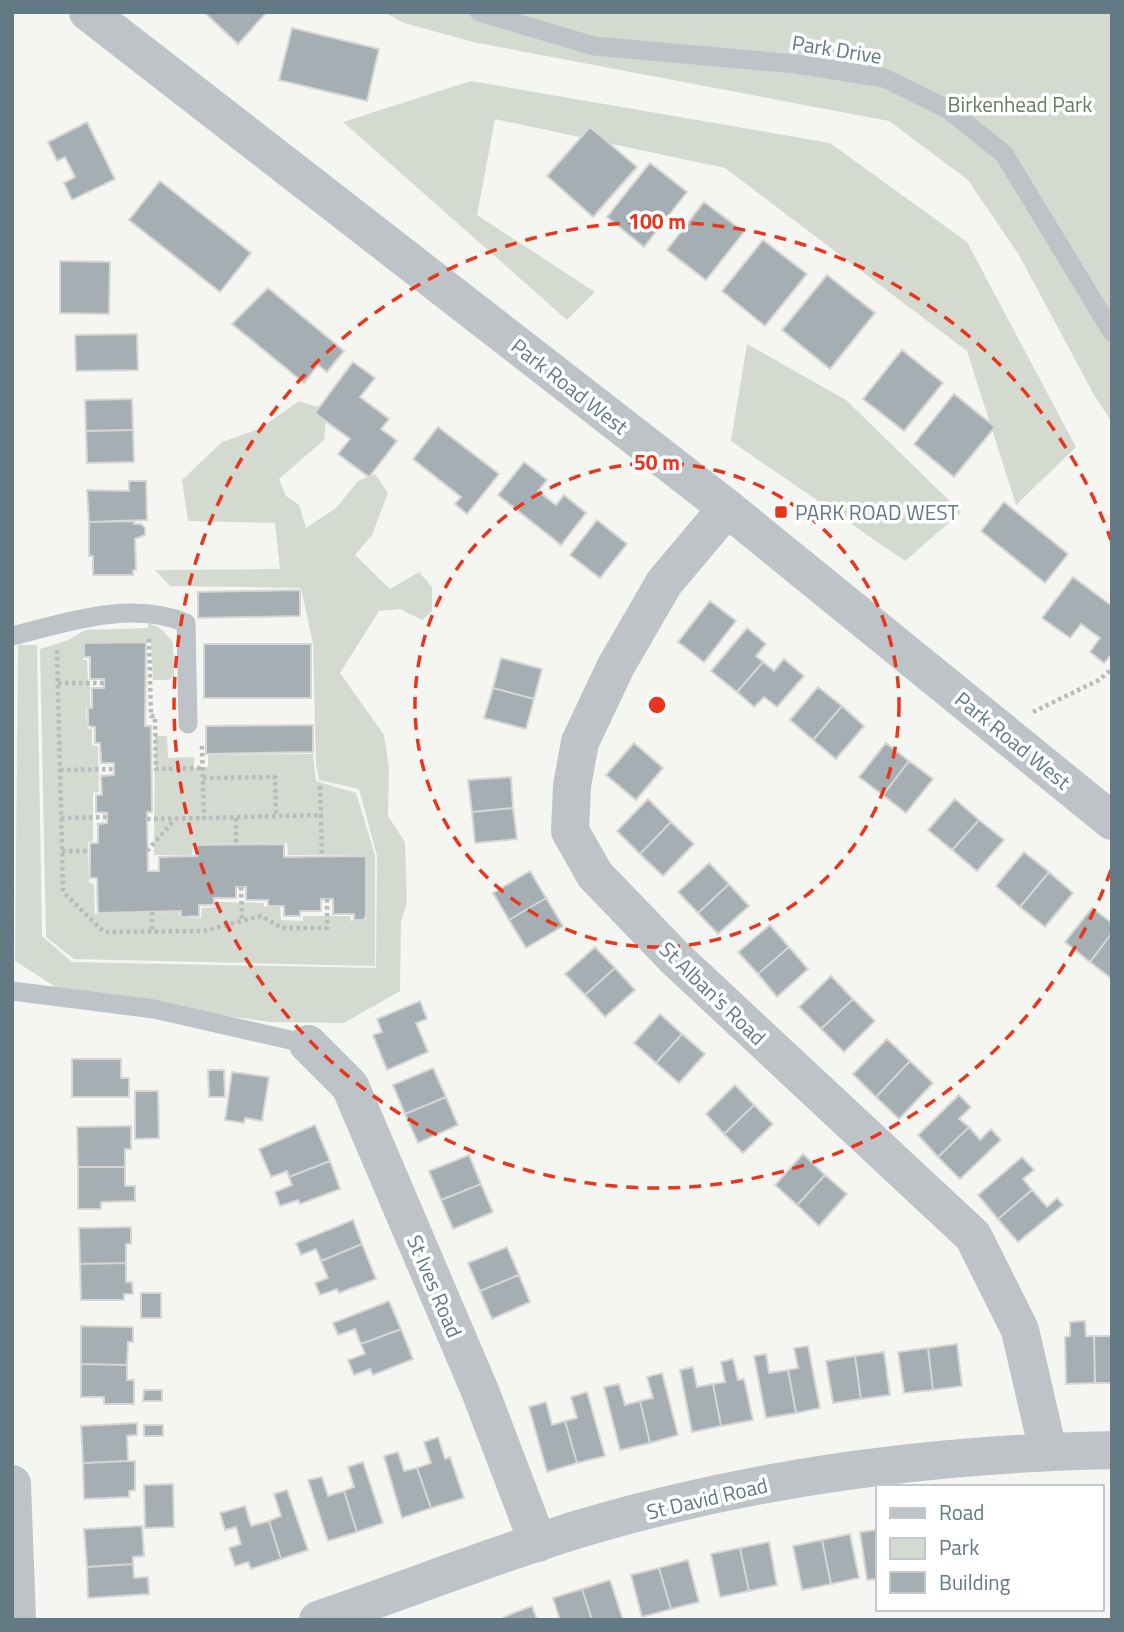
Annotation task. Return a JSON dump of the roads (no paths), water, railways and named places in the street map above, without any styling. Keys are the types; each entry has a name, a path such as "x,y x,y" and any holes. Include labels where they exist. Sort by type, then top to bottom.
{"street":[{"name":"Park Road West","path":"88,12 727,508 1112,821"},
{"name":"St Alban's Road","path":"727,508 664,583 616,666 580,742 572,786 570,831 595,874 676,959 973,1236 1020,1330 1048,1451"},
{"name":"St Ives Road","path":"308,1044 350,1086 480,1391 538,1543"},
{"name":"St David Road","path":"318,1620 590,1526 723,1492 881,1465 974,1455 1112,1450"},
{"path":"12,1484 17,1620"}],"lane":[{"name":"Park Drive","path":"480,12 594,46 796,64 884,78 949,110 1003,154 1112,332"},
{"path":"12,636 99,614 167,615 186,623 188,724"},
{"path":"12,991 154,1009 308,1044"}],"place":[{"name":"PARK ROAD WEST","path":"781,512"}],"park label":[{"name":"Birkenhead Park","path":"1020,104"}]}
